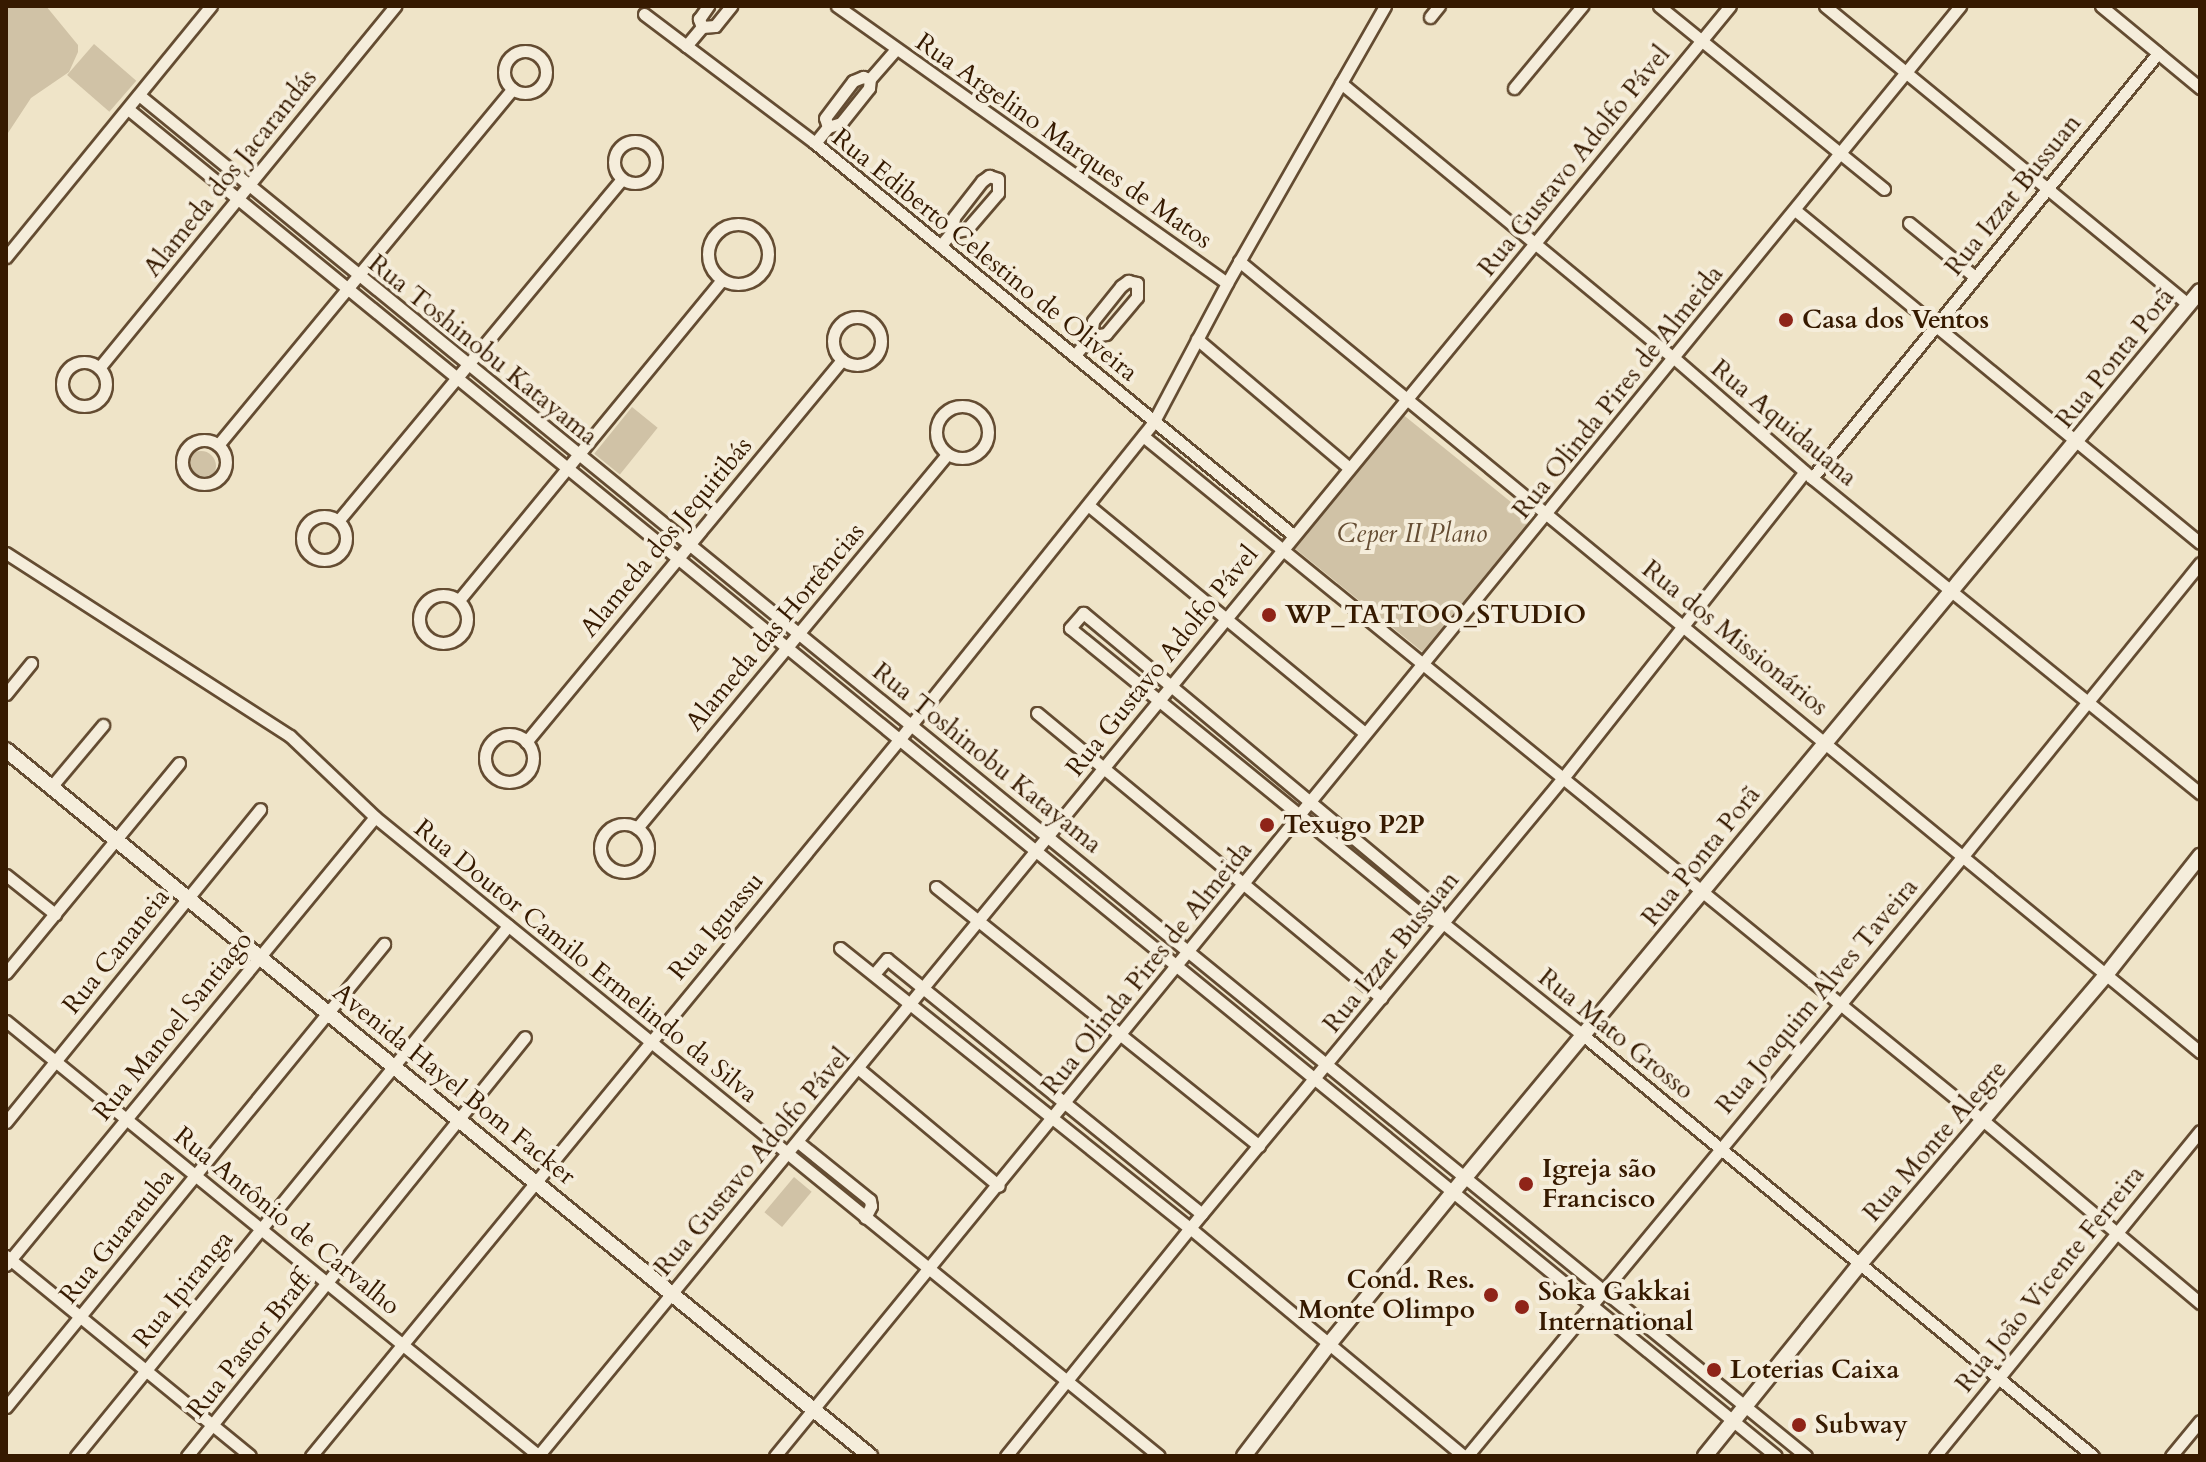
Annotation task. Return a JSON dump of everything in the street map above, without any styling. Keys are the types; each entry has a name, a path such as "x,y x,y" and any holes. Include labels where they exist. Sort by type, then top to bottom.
{"street":[{"path":"6,257 211,6"},
{"name":"Alameda dos Jacarandás","path":"99,368 395,6"},
{"path":"702,27 699,19 708,6"},
{"path":"686,46 702,27 715,26 731,6"},
{"name":"Rua Argelino Marques de Matos","path":"837,6 1227,283"},
{"name":"Rua Iguassu","path":"311,1456 899,740 1153,423 1239,261 1385,6"},
{"path":"1430,17 1439,6"},
{"path":"1514,88 1582,6"},
{"path":"1659,6 1884,189"},
{"name":"Rua Gustavo Adolfo Pável","path":"539,1456 1730,6"},
{"path":"1825,6 2189,305"},
{"name":"Rua Olinda Pires de Almeida","path":"775,1456 999,1186 1310,799 1548,513 1960,6"},
{"path":"2101,6 2200,88"},
{"name":"Rua Ediberto Celestino de Oliveira","path":"644,14 815,143 1293,535"},
{"path":"815,143 828,127 841,123 869,88 870,79 896,49"},
{"name":"Rua Izzat Bussuan","path":"1006,1456 1808,475 2158,53"},
{"name":"Rua Aquidauana","path":"1341,83 1674,358 1808,475 2089,699 2200,793"},
{"path":"218,445 512,89"},
{"name":"Rua Toshinobu Katayama","path":"139,95 1806,1456"},
{"name":"Rua Toshinobu Katayama","path":"128,109 1776,1456"},
{"path":"941,245 952,232 954,217 982,181 989,176 998,179 998,193 967,229 952,232"},
{"path":"338,521 621,180"},
{"path":"1795,210 2200,543"},
{"path":"1909,223 1975,277"},
{"path":"733,224 753,227 766,242 768,251 764,269 750,282 731,284 722,280 714,273 707,254 715,234 733,224"},
{"name":"Rua dos Missionários","path":"1239,261 2200,1052"},
{"path":"459,600 722,280"},
{"path":"1075,355 1091,336 1093,321 1121,286 1128,281 1137,283 1137,297 1106,334 1091,336"},
{"name":"Rua Ponta Porã","path":"1244,1456 1330,1343 1453,1192 2200,291"},
{"path":"852,318 873,323 881,338 878,354 857,366 842,360 833,340 839,326 852,318"},
{"path":"1197,339 1349,468"},
{"name":"Alameda dos Jequitibás","path":"526,742 842,360"},
{"path":"959,406 976,410 987,424 986,442 974,455 956,457 948,454 936,434 939,418 959,406"},
{"path":"1143,436 1424,663 1837,1005 1985,1122 2200,1303"},
{"path":"198,441 218,445 226,457 224,472 206,484 191,480 183,469 186,449 198,441"},
{"name":"Alameda das Hortências","path":"637,828 948,454"},
{"path":"1088,505 1365,733"},
{"name":"Rua Doutor Camilo Ermelindo da Silva","path":"6,553 290,736 375,817 1159,1456"},
{"name":"Rua Joaquim Alves Taveira","path":"1466,1456 1963,856 2200,563"},
{"path":"444,595 459,600 468,621 461,636 440,644 425,636 419,622 423,606 444,595"},
{"name":"Rua Mato Grosso","path":"1443,923 1435,906 1083,613 1070,628 1423,916 1443,923 1584,1036 2093,1456"},
{"path":"6,694 31,663"},
{"path":"1037,713 1382,998"},
{"path":"51,787 103,725"},
{"path":"513,735 526,742 532,764 523,777 508,782 493,777 485,763 492,742 513,735"},
{"name":"Avenida Hayel Bom Facker","path":"6,750 870,1456"},
{"path":"6,973 179,763"},
{"path":"968,796 980,780"},
{"name":"Rua Cananeia","path":"6,1122 260,809"},
{"name":"Rua Manoel Santiago","path":"7,1260 375,817"},
{"path":"614,826 637,828 647,841 643,863 623,873 608,867 600,854 602,837 614,826"},
{"name":"Rua Monte Alegre","path":"1705,1456 1861,1263 1985,1122 2200,856"},
{"path":"6,875 55,914"},
{"path":"936,887 1259,1146"},
{"name":"Rua Ipiranga","path":"76,1456 508,926"},
{"name":"Rua Guaratuba","path":"6,1407 384,944"},
{"path":"840,948 1190,1228 1466,1456"},
{"path":"874,974 887,959 1202,1214"},
{"name":"Rua Antônio de Carvalho","path":"6,1021 539,1456"},
{"name":"Rua Pastor Braff","path":"187,1456 525,1037"},
{"path":"859,1069 999,1186"},
{"name":"Rua João Vicente Ferreira","path":"1935,1456 2200,1131"},
{"path":"798,1142 870,1200 871,1206 865,1218"},
{"path":"7,1260 81,1316 250,1456"},
{"path":"2171,1456 2200,1421"}],"green space":[{"path":"6,6 46,6 78,45 78,52 69,72 31,98 6,136"},
{"path":"94,44 136,81 109,112 67,75"},
{"path":"632,407 658,428 620,474 594,454"},
{"name":"Ceper II Plano","path":"1401,413 1535,521 1426,655 1293,547"},
{"path":"201,451 212,455 216,466 212,477 201,481 190,477 186,466 190,455"},
{"path":"794,1177 812,1192 782,1227 764,1212"}],"place":[{"name":"Casa dos Ventos","path":"1786,320"},
{"name":"WP_TATTOO_STUDIO","path":"1269,615"},
{"name":"Texugo P2P","path":"1267,825"},
{"name":"Igreja são Francisco","path":"1526,1184"},
{"name":"Cond. Res. Monte Olimpo","path":"1491,1295"},
{"name":"Soka Gakkai International","path":"1522,1307"},
{"name":"Loterias Caixa","path":"1714,1370"},
{"name":"Subway","path":"1799,1425"}]}
